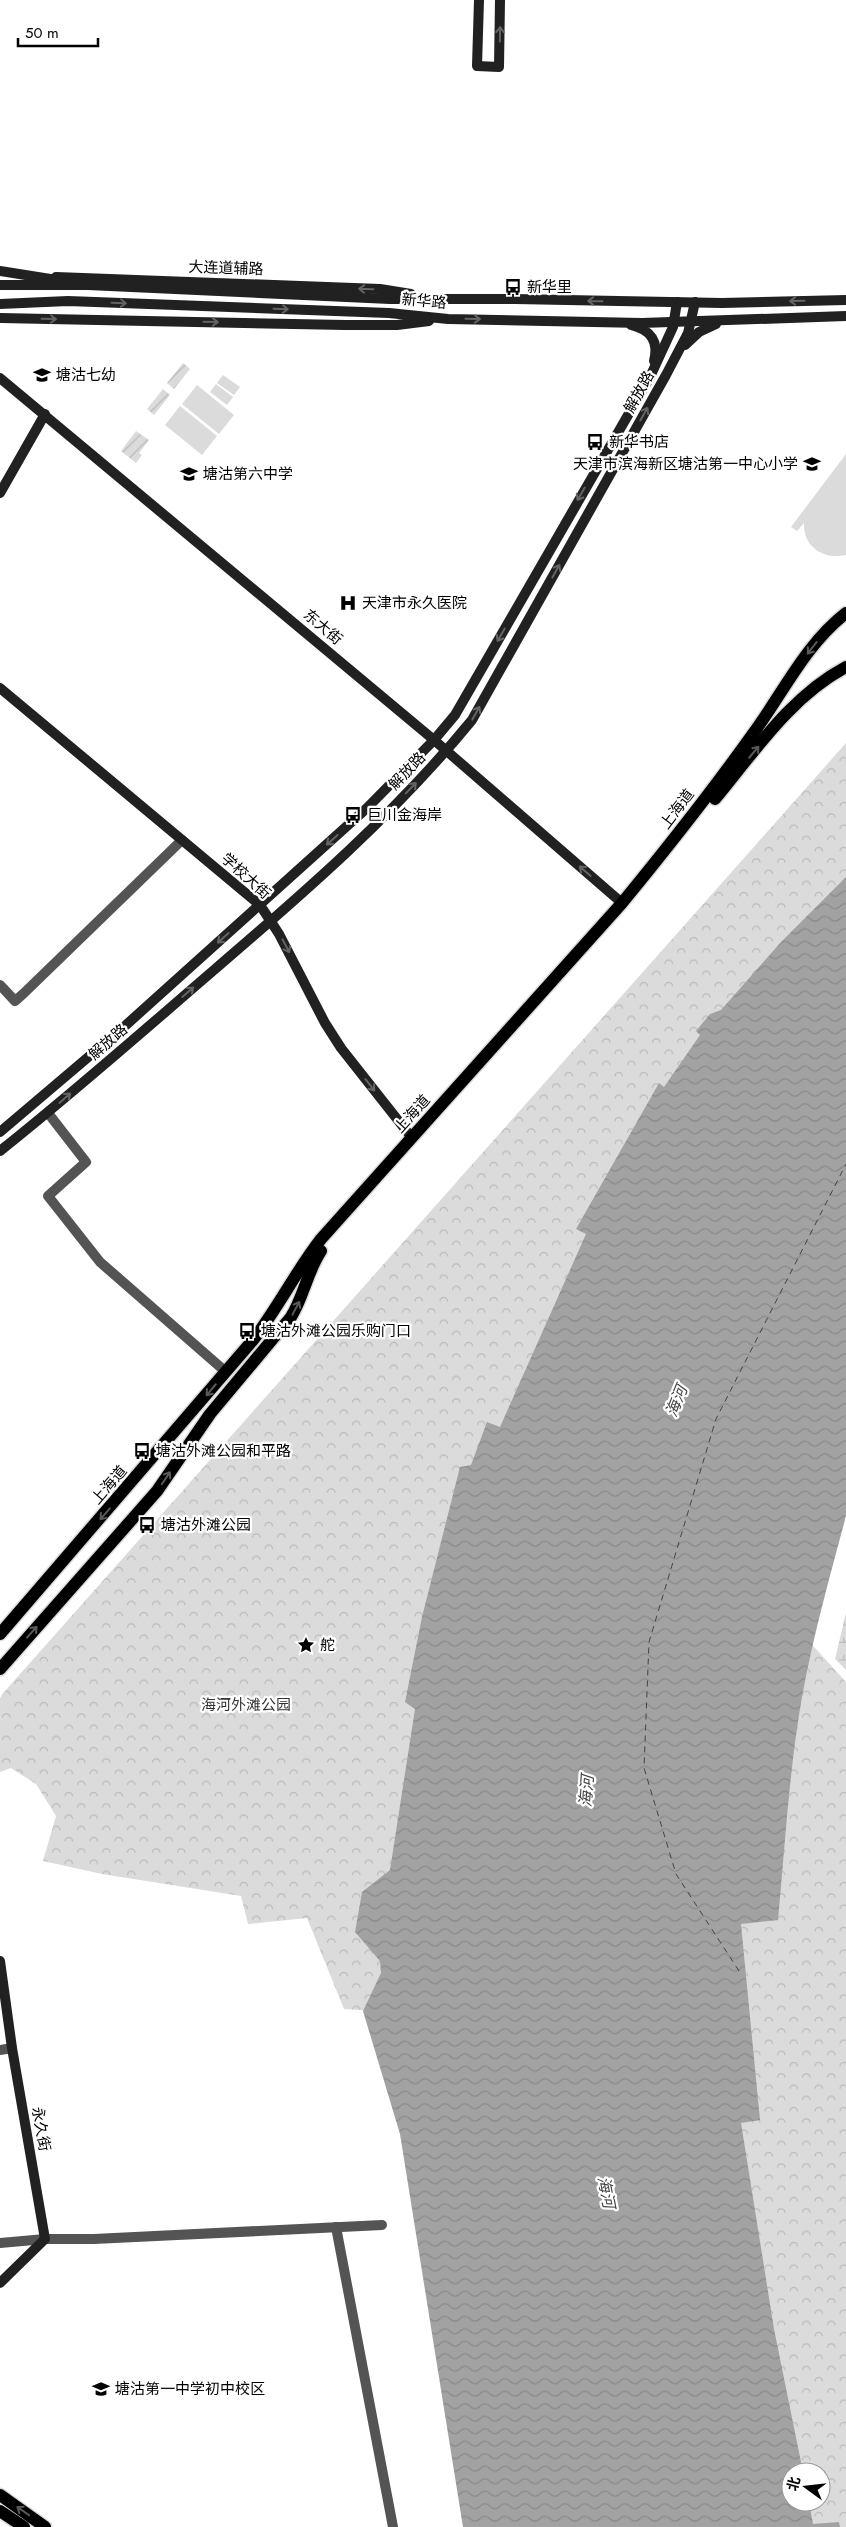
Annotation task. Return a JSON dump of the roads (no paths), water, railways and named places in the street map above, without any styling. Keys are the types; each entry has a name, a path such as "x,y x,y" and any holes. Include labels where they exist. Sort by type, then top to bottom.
{"main road":[{"name":"上海道","path":"0,1634 226,1372 271,1317 321,1239 622,903 730,766 810,649 846,613"},
{"name":"上海道","path":"0,1669 157,1491 210,1414 291,1317 298,1306 312,1265 329,1240 626,907 784,717 811,690 846,667"},
{"path":"0,2495 45,2527"},
{"path":"0,2511 24,2527"}],"street":[{"path":"479,0 477,66 499,67 500,0"},
{"path":"0,271 88,285"},
{"name":"大连道辅路","path":"0,276 95,277 380,289 450,298"},
{"name":"新华路","path":"0,285 88,285 390,299 450,298 722,303 846,300"},
{"name":"新华路","path":"0,304 68,301 389,313 448,319 618,322 724,321 846,316"},
{"path":"644,301 684,321 704,308 722,303"},
{"name":"解放路","path":"0,1151 48,1113 271,921 371,830 447,751 472,720 676,357 684,321 677,302"},
{"name":"解放路","path":"0,1132 112,1037 368,808 434,740 455,715 650,377 664,349 695,302"},
{"path":"0,318 345,325 397,325 448,319"},
{"path":"676,357 695,336 724,321"},
{"path":"618,322 644,330 654,339 656,351 650,377"},
{"name":"东大街","path":"0,378 434,740 622,903"},
{"path":"0,493 45,414"},
{"name":"学校大街","path":"0,688 260,905 271,921 325,1024 341,1048 412,1138"},
{"path":"0,985 15,1001 182,840"},
{"path":"48,1113 86,1162 48,1196 100,1262 226,1372"},
{"name":"永久街","path":"0,1961 12,2048 45,2239"},
{"path":"0,2050 12,2048"},
{"path":"0,2243 45,2239 94,2239 382,2225"},
{"path":"336,2227 393,2527"},
{"path":"0,2283 45,2239"}],"water":[{"name":"海河","path":"846,877 846,1516 806,1674 802,1697 791,1781 778,1920 741,1924 760,2120 741,2123 774,2329 801,2462 781,2462 781,2512 811,2512 813,2524 839,2522 840,2527 463,2527 400,2134 363,2011 381,1973 380,1961 355,1932 362,1892 390,1870 415,1709 405,1702 422,1617 460,1467 471,1465 487,1422 500,1427 586,1234 576,1229 659,1083 664,1087 700,1035 696,1031 710,1014 721,1010 782,941"}],"place":[{"name":"新华里","path":"513,287"},
{"name":"塘沽七幼","path":"42,375"},
{"name":"新华书店","path":"595,442"},
{"name":"天津市滨海新区塘沽第一中心小学","path":"812,464"},
{"name":"塘沽第六中学","path":"189,474"},
{"name":"天津市永久医院","path":"348,603"},
{"name":"巨川金海岸","path":"353,815"},
{"name":"塘沽外滩公园乐购门口","path":"247,1331"},
{"name":"塘沽外滩公园和平路","path":"142,1451"},
{"name":"塘沽外滩公园","path":"147,1525"},
{"name":"舵","path":"306,1645"},
{"name":"塘沽第一中学初中校区","path":"101,2389"}],"park label":[{"name":"海河外滩公园","path":"246,1705"}]}
